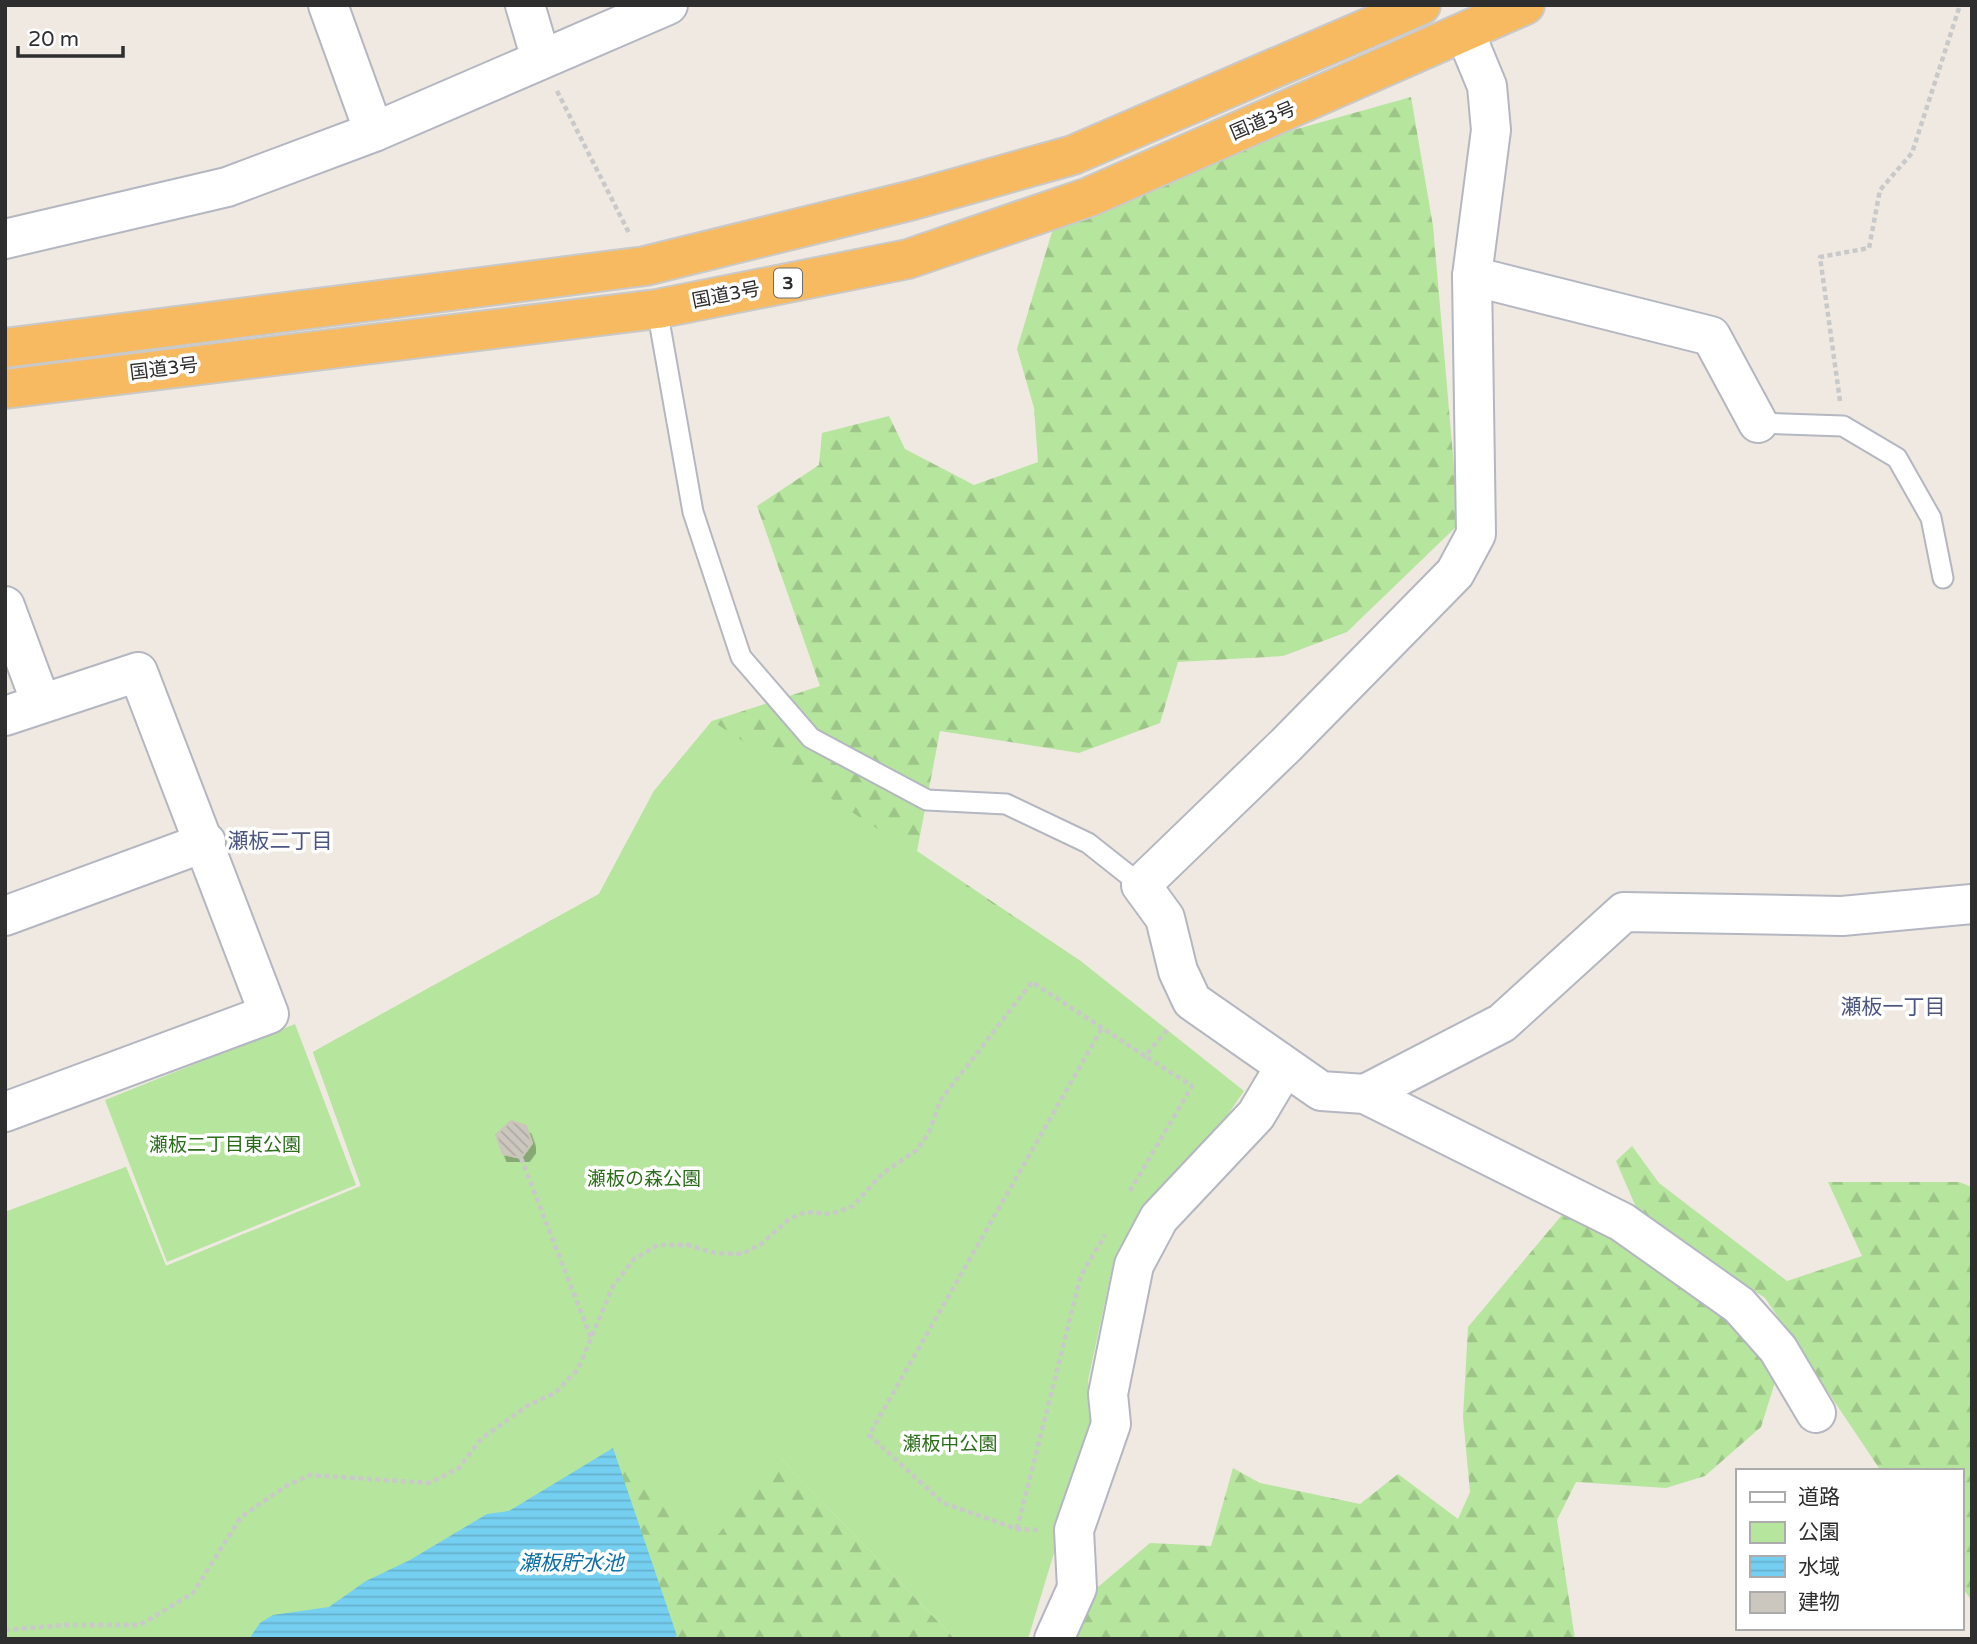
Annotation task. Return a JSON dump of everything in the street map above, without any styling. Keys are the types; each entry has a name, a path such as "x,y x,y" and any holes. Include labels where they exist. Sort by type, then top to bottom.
{"highway":[{"path":"5,348 645,266 913,200 1073,155 1421,5"},
{"name":"国道3号","path":"5,389 657,309 921,255 1089,197 1525,5"}],"street":[{"path":"328,5 374,132"},
{"path":"525,5 541,59"},
{"path":"5,239 227,187 374,132 668,5"},
{"path":"1465,33 1487,86 1491,130 1472,276 1476,534 1455,573 1286,745 1141,884 1165,918 1178,971 1192,1000 1284,1068 1321,1091 1365,1094 1622,1222 1739,1305 1778,1349 1816,1413"},
{"path":"1472,276 1711,336 1758,423"},
{"path":"5,606 41,703"},
{"path":"5,716 138,672 206,842 269,1014 5,1112"},
{"path":"5,916 206,842"},
{"path":"1365,1094 1502,1023 1623,912 1842,916 1972,904"},
{"path":"1054,1639 1077,1588 1074,1530 1111,1424 1108,1394 1134,1265 1159,1218 1256,1115 1284,1068"}],"lane":[{"path":"657,309 670,394 694,512 741,657 811,738 926,800 1006,804 1087,843 1141,884"},
{"path":"1758,423 1843,426 1897,458 1931,518 1943,578"}],"path":[{"path":"1843,426 1820,257 1869,248 1880,190 1912,153 1960,5"},
{"path":"541,59 645,266"},
{"path":"5,1630 65,1625 140,1625 193,1593 241,1517 286,1486 310,1475 429,1483 459,1468 481,1439 527,1406 555,1393 578,1369 613,1286 634,1259 658,1245 688,1245 715,1253 742,1254 761,1244 789,1219 804,1212 831,1214 853,1206 883,1173 917,1150 929,1132 940,1101 1032,982 1145,1056 1192,1000"},
{"path":"1074,1530 1017,1529 943,1503 869,1435 1102,1028"},
{"path":"521,1158 592,1341"}],"green space":[{"path":"1411,97 1433,226 1459,524 1347,632 1283,656 1178,662 1160,723 1079,753 940,731 917,851 1082,962 1054,1071 781,1459 955,1639 250,1635 249,1639 5,1639 5,1212 126,1167 166,1266 361,1186 313,1052 599,894 654,791 712,721 820,686 757,506 819,465 822,433 889,416 905,449 974,485 1038,462 1034,408 1017,349 1054,225 1268,137"},
{"name":"瀬板の森公園","path":"712,721 1082,962 1244,1091 1222,1123 1154,1198 1114,1260 1088,1381 1092,1427 1028,1639 955,1639 780,1458 716,1537 613,1448 509,1511 487,1514 410,1560 366,1581 329,1607 273,1615 249,1639 5,1639 5,1212 126,1167 166,1266 361,1186 313,1052 599,894 654,791"},
{"name":"瀬板二丁目東公園","path":"295,1024 356,1185 167,1262 105,1100"},
{"path":"1632,1146 1659,1183 1787,1281 1862,1256 1828,1182 1959,1182 1972,1187 1972,1601 1963,1589 1963,1469 1880,1469 1765,1298 1639,1214 1616,1161"},
{"path":"1562,1215 1621,1238 1719,1305 1776,1379 1761,1427 1705,1476 1666,1488 1576,1482 1557,1520 1575,1639 1069,1639 1085,1598 1150,1543 1211,1546 1233,1468 1260,1483 1360,1504 1398,1474 1458,1519 1470,1492 1463,1417 1468,1327"}],"water":[{"name":"瀬板貯水池","path":"613,1448 677,1636 670,1639 249,1639 260,1623 273,1615 329,1607 366,1581 410,1560 487,1514 509,1511"}],"building":[{"path":"511,1121 526,1126 532,1143 521,1158 503,1154 496,1135"}],"district":[{"name":"瀬板二丁目","path":"280,841"},
{"name":"瀬板一丁目","path":"1893,1007"}],"park label":[{"name":"瀬板中公園","path":"950,1444"}]}
